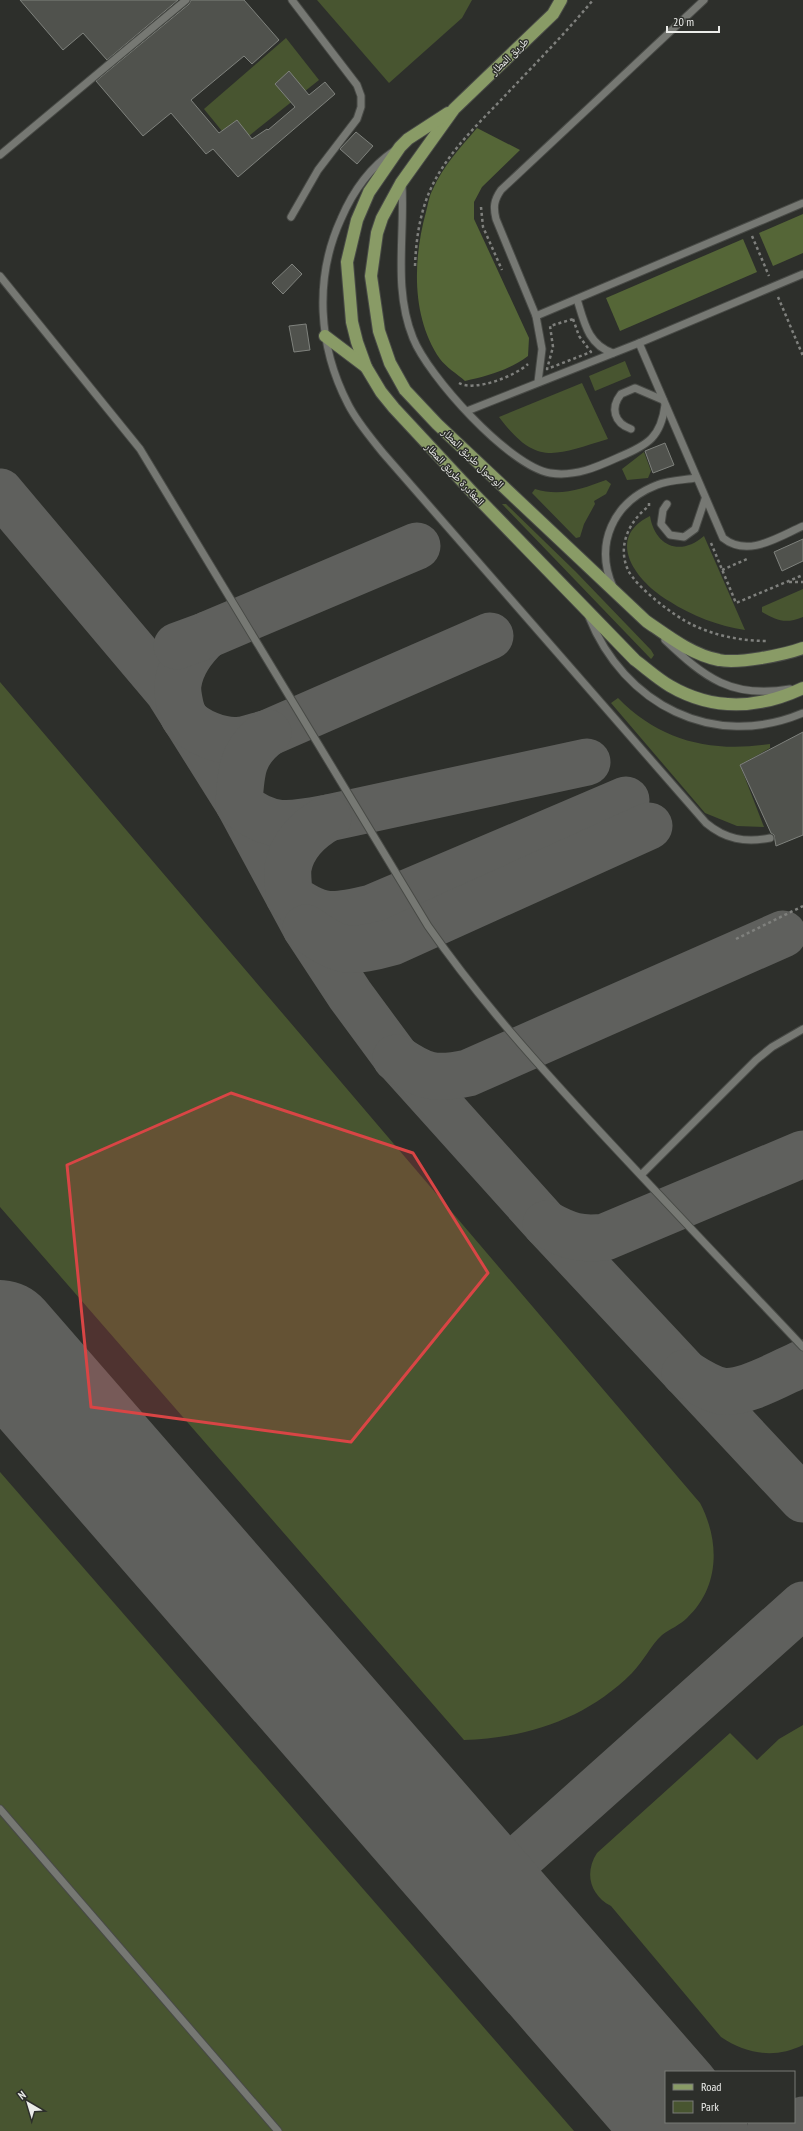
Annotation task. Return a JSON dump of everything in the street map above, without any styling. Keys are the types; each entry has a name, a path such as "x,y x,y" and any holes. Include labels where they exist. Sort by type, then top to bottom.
{"main road":[{"name":"طريق المطار","path":"454,109 553,14 561,0"},
{"path":"553,14 570,0"},
{"name":"المغادرة طريق المطار","path":"454,109 417,133 400,147 369,192 357,220 347,262 352,322 366,367 381,392 474,494 636,660 669,685 684,693 719,703 751,705 784,697 803,688"},
{"name":"الوصول طريق المطار","path":"454,109 402,183 382,218 377,233 371,276 379,332 390,363 405,390 437,424 619,597 646,621 684,646 719,661 753,660 793,652 803,648"},
{"path":"325,336 366,367"}],"lane":[{"path":"0,155 186,0"},
{"path":"291,217 318,170 357,119 361,107 361,96 357,85 292,0"},
{"path":"538,382 542,349 536,316 496,219 493,209 495,199 501,190 704,0"},
{"path":"400,147 388,155 365,176 346,206 332,243 324,280 323,317 329,354 341,390 357,420 370,437 706,822 715,830 736,839 747,841 770,838"},
{"path":"402,183 403,226 401,292 405,316 413,338 424,359 467,411 512,455 538,470 561,474 584,472 646,445 658,432 662,423 664,402"},
{"path":"536,316 803,203"},
{"path":"467,411 613,354 803,274"},
{"path":"0,276 116,417 148,462 407,892 446,952 498,1020 803,1347"},
{"path":"577,299 590,338 599,348 613,354"},
{"path":"639,343 723,538 736,546 750,547 803,526"},
{"path":"631,429 618,422 615,414 616,400 621,394 635,388 664,402"},
{"path":"619,597 612,586 606,561 608,536 611,524 618,513 627,504 648,489 668,482 696,478"},
{"path":"668,504 663,510 661,524 670,535 684,537 695,529 705,499"},
{"path":"586,609 605,649 628,679 653,701 686,717 703,722 740,726 760,725 781,721 803,713"},
{"path":"646,621 691,664 715,680 728,686 760,692 793,688 803,684"},
{"path":"641,1175 756,1060 772,1047 803,1029"},
{"path":"0,1809 278,2131"}],"path":[{"path":"415,270 418,233 422,217 432,186 442,169 466,137 593,0"},
{"path":"482,201 480,213 483,227 505,277"},
{"path":"744,238 758,232"},
{"path":"770,278 776,275"},
{"path":"573,319 579,336 591,352 547,370 553,348 550,326 573,319"},
{"path":"455,380 468,386 482,386 525,367 532,358"},
{"path":"648,489 649,506 634,520 626,538 624,555 629,572 659,604 692,625 729,637 749,640 771,640"},
{"path":"710,542 736,603 803,575"},
{"path":"787,582 803,582"},
{"path":"736,939 803,906"}],"highlighted area":[{"path":"231,1093 413,1153 488,1273 351,1442 91,1407 67,1165"}],"green space":[{"path":"317,0 472,0 462,18 389,83"},
{"path":"286,38 319,80 235,147 204,109"},
{"path":"477,128 520,150 482,187 474,202 474,219 529,338 528,356 521,361 498,372 465,381 442,362 431,343 419,306 417,268 422,230 432,192 447,165"},
{"path":"803,214 803,253 773,266 759,233"},
{"path":"743,239 757,272 620,331 606,298"},
{"path":"625,361 631,376 595,391 589,376"},
{"path":"582,383 608,439 574,449 548,453 536,450 524,444 512,433 499,417"},
{"path":"644,452 651,471 648,478 627,480 622,469"},
{"path":"606,480 611,484 606,494 594,501 595,504 584,524 580,537 576,538 532,493 535,489 553,492 571,491"},
{"path":"502,504 506,504 576,572 651,650 654,655 651,659"},
{"path":"650,516 657,535 670,545 678,547 686,546 704,536 745,630 725,626 696,616 669,601 646,583 630,560 627,548 629,536 636,526"},
{"path":"803,589 803,617 786,621 773,618 762,612 762,607"},
{"path":"0,682 700,1503 707,1518 713,1548 711,1578 706,1592 698,1606 687,1618 658,1639 632,1673 595,1703 575,1714 533,1730 510,1735 464,1740 0,1207"},
{"path":"618,698 634,713 651,725 669,734 688,740 707,745 727,747 770,744 770,748 740,765 764,827 737,826 705,813 611,703"},
{"path":"0,1472 574,2131 0,2131"},
{"path":"803,1725 803,2045 782,2052 761,2053 740,2047 721,2037 611,1906 598,1896 591,1883 591,1868 597,1853 730,1733 757,1760 779,1739"}],"building":[{"path":"20,0 178,0 107,60 83,33 63,50"},
{"path":"191,0 244,0 279,40 252,64 244,56 191,100 219,133 237,120 252,139 267,129 268,130 295,107 275,84 289,71 309,95 325,82 335,94 238,177 213,149 206,154 171,113 143,136 96,81 189,4"},
{"path":"356,132 373,146 357,164 340,149"},
{"path":"292,264 302,274 283,294 272,283"},
{"path":"306,324 310,350 294,352 289,326"},
{"path":"665,443 674,465 653,473 645,451"},
{"path":"803,539 803,561 782,571 774,552"},
{"path":"803,732 803,835 776,846 774,835 771,833 740,765"}],"taxiway":[{"path":"0,492 168,691 239,804 306,928 350,995 395,1056 546,1224 803,1499"},
{"path":"177,646 207,635 417,546"},
{"path":"207,635 188,656 180,676 178,696 181,710 188,722 202,732 227,740 245,739 268,733 490,636"},
{"path":"268,733 252,748 247,756 242,773 239,804 261,818 271,822 281,823 292,824 328,818 587,762"},
{"path":"328,818 314,827 302,838 293,852 288,868 289,896 300,904 319,913 337,914 372,908 626,800"},
{"path":"306,928 329,943 347,949 366,948 392,942 649,826"},
{"path":"396,1058 414,1069 430,1075 446,1076 468,1073 783,934"},
{"path":"546,1224 561,1232 574,1236 588,1238 605,1237 803,1154"},
{"path":"685,1373 711,1388 721,1391 730,1391 741,1390 752,1386 803,1363"},
{"path":"482,1892 803,1605"},
{"path":"611,2041 665,2098"},
{"path":"795,2123 803,2120"},
{"path":"702,2123 725,2131"},
{"path":"770,2131 794,2123"}],"runway":[{"path":"0,1339 665,2103"}]}
